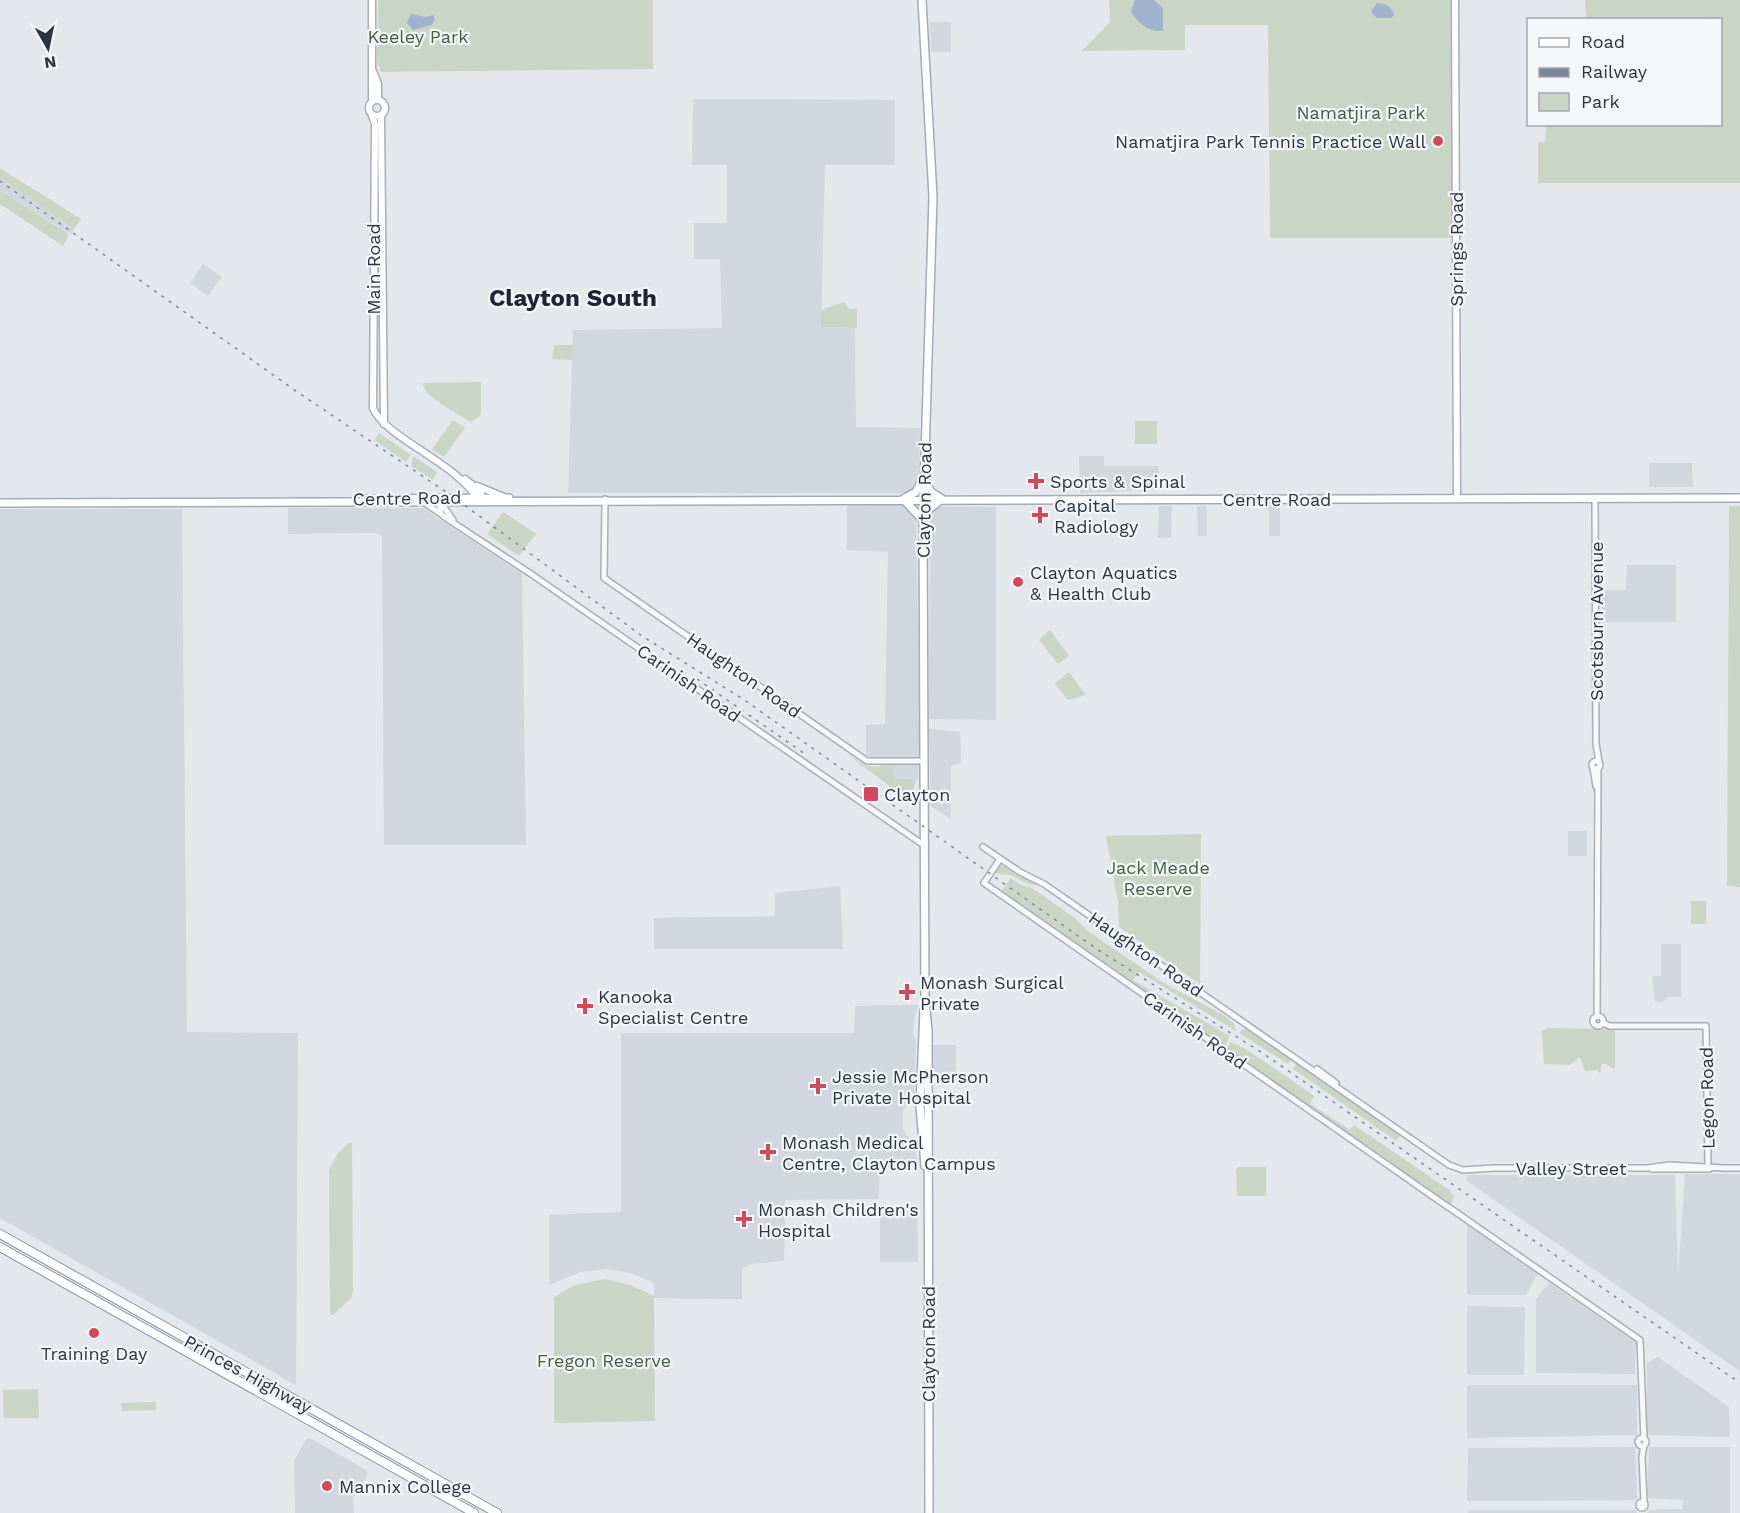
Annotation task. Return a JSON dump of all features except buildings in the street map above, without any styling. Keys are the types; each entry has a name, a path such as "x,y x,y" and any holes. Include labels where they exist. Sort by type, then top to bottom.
{"highway":[{"name":"Princes Highway","path":"0,1234 497,1513"},
{"name":"Princes Highway","path":"0,1247 474,1513"}],"main road":[{"path":"372,0 372,67 378,84 375,101 369,108 371,113 378,116 383,113 384,105 375,101"},
{"name":"Clayton Road","path":"922,0 933,189 923,499 925,1001 928,1025 929,1513"},
{"name":"Springs Road","path":"1455,0 1457,498"},
{"name":"Main Road","path":"371,113 375,124 372,209 373,408 384,424"},
{"name":"Main Road","path":"383,113 381,117 381,209 384,424"},
{"name":"Main Road","path":"372,209 381,209"},
{"name":"Main Road","path":"373,329 382,328"},
{"path":"384,424 469,484 508,498"},
{"path":"924,479 931,492 942,499 928,510 923,520 903,499 916,492 924,479"},
{"path":"465,498 469,484"},
{"path":"469,484 481,500"},
{"name":"Centre Road","path":"0,501 425,503 465,498 481,500 1740,498"},
{"name":"Centre Road","path":"0,501 441,501 452,504 508,498 605,500"}],"street":[{"name":"Scotsburn Avenue","path":"1595,498 1597,1017 1594,1019 1594,1024 1599,1026 1603,1023 1610,1026 1706,1026"},
{"name":"Haughton Road","path":"605,500 604,578 867,760 924,761"},
{"path":"441,501 441,514"},
{"name":"Carinish Road","path":"441,501 452,518"},
{"name":"Carinish Road","path":"425,503 441,514 452,518 924,846"},
{"path":"452,504 452,518"},
{"name":"Haughton Road","path":"983,848 1023,874 1044,884 1307,1065 1328,1075 1340,1087 1430,1150 1460,1168"},
{"name":"Carinish Road","path":"1000,859 984,883 1640,1340 1642,1348 1642,1508"},
{"name":"Legon Road","path":"1706,1026 1708,1168"},
{"name":"Valley Street","path":"1460,1168 1740,1168"}],"shaded area":[{"path":"930,22 951,22 951,52 931,52"},
{"path":"693,99 895,100 895,165 825,165 821,327 855,328 856,427 920,428 919,481 913,489 904,493 568,493 573,330 722,328 720,259 694,259 694,223 727,223 727,165 692,165"},
{"path":"0,178 74,229 71,234 0,190"},
{"path":"203,264 222,277 208,296 190,283"},
{"path":"1079,456 1104,456 1104,466 1159,466 1159,490 1080,493"},
{"path":"1649,463 1692,463 1693,487 1649,487"},
{"path":"903,504 916,518 920,756 917,759 869,757 866,754 866,725 885,724 888,552 847,550 847,506"},
{"path":"1269,505 1280,505 1280,536 1269,536"},
{"path":"1159,506 1172,506 1171,538 1158,538"},
{"path":"1197,506 1207,506 1207,536 1198,536"},
{"path":"996,507 996,720 929,719 930,517 935,509"},
{"path":"288,508 423,508 522,574 526,845 384,845 382,536 375,533 288,534"},
{"path":"0,509 182,509 187,1032 298,1033 296,1385 0,1218"},
{"path":"1627,565 1676,565 1676,622 1602,622 1602,590 1626,590"},
{"path":"929,729 960,732 961,763 951,766 951,819 931,806"},
{"path":"880,764 919,764 918,779 894,778 894,767 880,767"},
{"path":"1568,831 1587,831 1587,856 1568,856"},
{"path":"840,886 843,949 654,949 654,918 775,916 775,893"},
{"path":"1661,944 1681,944 1681,997 1667,997 1662,1002 1655,1002 1652,976 1661,976"},
{"name":"Monash Medical Centre, Clayton Campus","path":"918,1005 913,1034 916,1039 914,1096 911,1104 903,1109 903,1130 913,1143 919,1165 880,1167 879,1199 785,1200 784,1261 751,1264 742,1269 742,1299 654,1298 654,1284 650,1281 631,1273 608,1269 580,1272 549,1285 549,1215 621,1212 621,1033 854,1033 855,1006"},
{"path":"933,1045 956,1045 956,1075 933,1075"},
{"path":"1685,1174 1740,1174 1740,1371 1467,1181 1466,1175 1675,1175 1678,1276"},
{"path":"880,1207 914,1208 917,1211 918,1262 880,1262"},
{"path":"1467,1225 1538,1274 1526,1295 1467,1295"},
{"path":"1549,1283 1636,1342 1635,1374 1536,1373 1536,1299"},
{"path":"1467,1306 1525,1307 1524,1375 1467,1375"},
{"path":"1658,1357 1729,1407 1730,1437 1647,1435 1647,1363"},
{"path":"1467,1385 1637,1385 1637,1435 1467,1438"},
{"name":"Mannix College","path":"310,1438 366,1470 368,1474 353,1498 354,1513 295,1513 294,1461 306,1439"},
{"path":"1635,1447 1637,1498 1635,1500 1467,1501 1468,1448"},
{"path":"1649,1447 1730,1447 1730,1513 1647,1513 1649,1510 1683,1509 1683,1500 1647,1498"},
{"path":"1468,1510 1635,1510 1637,1513 1468,1513"}],"green space":[{"name":"Keeley Park","path":"378,0 653,0 653,69 381,72 377,62"},
{"name":"Namatjira Park","path":"1109,0 1452,0 1452,238 1270,238 1268,25 1185,25 1185,50 1082,51 1110,22"},
{"path":"1585,0 1740,0 1740,183 1538,183 1538,142 1545,142 1546,126 1722,126 1722,18 1586,18"},
{"path":"0,168 81,219 74,229 0,178"},
{"path":"0,190 69,234 63,246 0,204"},
{"path":"844,302 849,309 857,309 857,328 821,327 821,310"},
{"path":"554,345 573,345 572,360 552,359"},
{"path":"481,382 481,415 471,422 435,399 423,383"},
{"path":"453,420 465,428 444,457 432,449"},
{"path":"1135,421 1157,421 1157,444 1135,444"},
{"path":"379,433 411,455 406,462 374,440"},
{"path":"413,456 437,472 433,480 411,466"},
{"path":"1729,506 1740,506 1740,887 1727,886"},
{"path":"503,512 536,534 519,556 487,534"},
{"path":"1050,630 1069,656 1058,664 1039,640"},
{"path":"1069,672 1086,695 1068,700 1055,683"},
{"path":"847,754 867,766 894,767 894,778 916,779 912,798 908,800"},
{"name":"Jack Meade Reserve","path":"1201,834 1200,984 1119,927 1118,902 1106,836"},
{"path":"999,866 1005,866 1040,884 1029,884 1014,876 997,873 995,872"},
{"path":"1011,878 1021,885 1032,888 1076,919 1089,932 1164,983 1225,1016 1234,1024 1236,1031 1139,972 1133,980 1230,1036 1224,1048 1001,892"},
{"path":"1691,901 1706,901 1706,924 1691,924"},
{"path":"1243,1024 1292,1058 1288,1064 1239,1033 1245,1028"},
{"path":"1547,1028 1615,1029 1615,1070 1602,1064 1600,1074 1598,1070 1585,1071 1580,1057 1569,1065 1544,1064 1542,1031"},
{"path":"1231,1042 1246,1049 1314,1096 1310,1104 1350,1130 1354,1125 1451,1191 1449,1192 1455,1196 1451,1201 1453,1203 1449,1204 1226,1049"},
{"path":"1297,1061 1402,1134 1396,1141 1293,1069"},
{"path":"348,1143 352,1143 353,1291 351,1298 333,1315 330,1314 329,1170 338,1153"},
{"path":"1266,1167 1266,1196 1237,1196 1236,1169"},
{"name":"Fregon Reserve","path":"605,1279 631,1285 654,1296 655,1421 554,1423 554,1297 575,1285"},
{"path":"38,1389 39,1418 4,1418 3,1390"},
{"path":"156,1402 156,1410 122,1411 121,1403"}],"water":[{"path":"1135,0 1154,0 1163,8 1163,31 1148,28 1136,19 1131,11"},
{"path":"1377,3 1388,6 1394,15 1391,18 1377,18 1371,12"},
{"path":"411,14 426,17 433,15 435,19 432,25 413,30 407,23"}],"railway":[{"path":"0,181 293,389 452,496 642,636 743,699 1098,950 1261,1052 1740,1383"},
{"path":"697,679 808,756"}],"place":[{"name":"Namatjira Park Tennis Practice Wall","path":"1438,141"},
{"name":"Sports & Spinal","path":"1036,481"},
{"name":"Capital Radiology","path":"1040,515"},
{"name":"Clayton Aquatics & Health Club","path":"1018,582"},
{"name":"Clayton","path":"871,794"},
{"name":"Monash Surgical Private","path":"907,992"},
{"name":"Kanooka Specialist Centre","path":"585,1006"},
{"name":"Jessie McPherson Private Hospital","path":"818,1086"},
{"name":"Monash Medical Centre, Clayton Campus","path":"768,1152"},
{"name":"Monash Children's Hospital","path":"744,1219"},
{"name":"Training Day","path":"94,1333"},
{"name":"Mannix College","path":"327,1486"}],"district":[{"name":"Clayton South","path":"573,298"}]}
